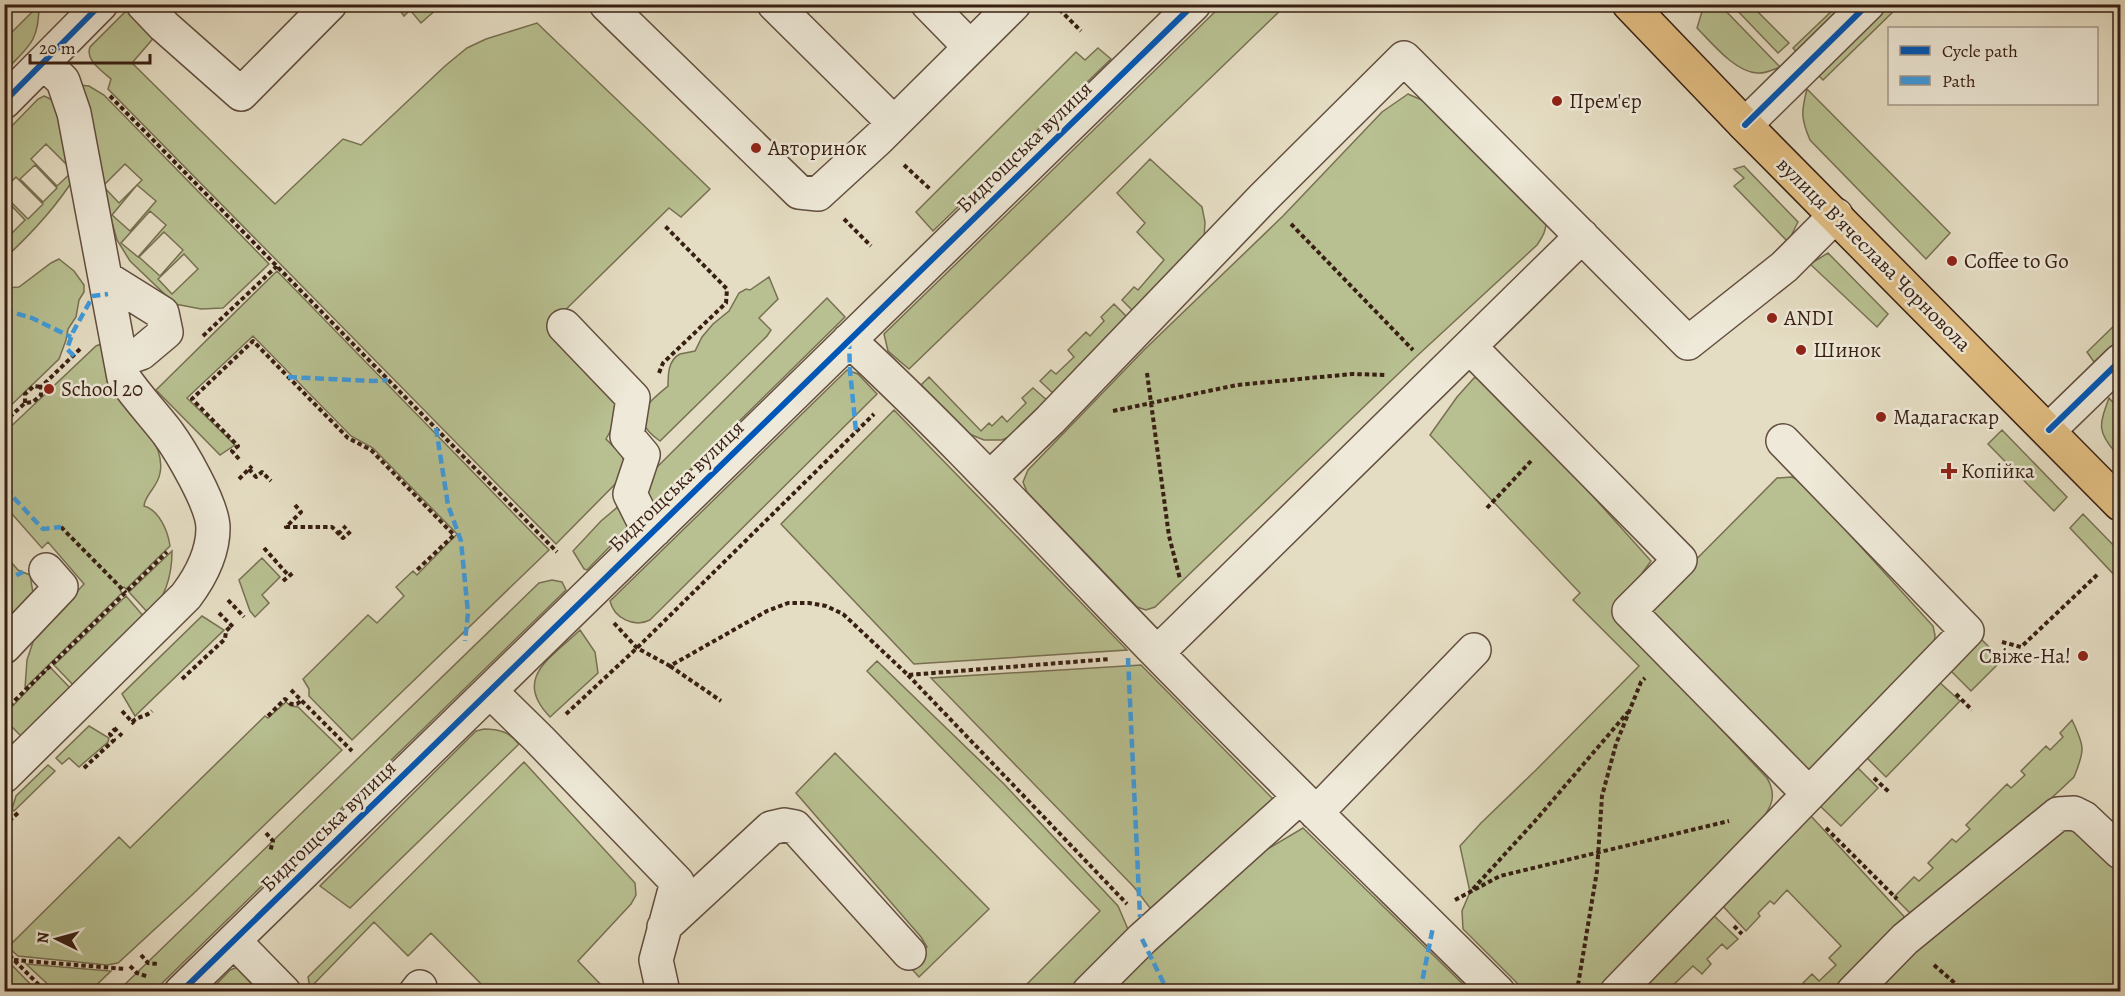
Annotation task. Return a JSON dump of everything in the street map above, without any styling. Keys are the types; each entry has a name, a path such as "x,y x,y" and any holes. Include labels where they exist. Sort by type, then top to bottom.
{"main road":[{"name":"вулиця Вʼячеслава Чорновола","path":"1629,4 1745,125 2121,504"}],"street":[{"path":"143,4 164,26 241,94 312,39"},
{"path":"606,4 799,192 818,194 894,123 1014,4"},
{"path":"774,4 894,123"},
{"path":"928,4 970,47"},
{"name":"Бидгощська вулиця","path":"181,992 1194,4"},
{"path":"1745,125 1868,4"},
{"path":"4,102 96,6"},
{"path":"990,478 1404,57 1688,343 1784,267 1836,215"},
{"path":"4,776 186,596 201,576 210,551 213,527 207,504 168,434 124,378 74,113 63,81 44,62"},
{"path":"1157,653 1582,236"},
{"path":"106,278 162,314 166,332 141,353 119,348"},
{"path":"564,326 633,398 627,436 643,455 630,494 641,516 655,530"},
{"path":"849,340 990,478 1157,653 1308,805 1498,992"},
{"path":"1470,346 1680,560 1629,611 1805,798"},
{"path":"2049,430 2121,361"},
{"path":"1617,992 1966,631 1782,441"},
{"path":"4,647 61,587 46,570"},
{"path":"1089,992 1152,930 1308,805 1474,650"},
{"path":"490,691 677,882 656,960 663,992"},
{"path":"1853,992 1905,939 2058,814 2074,813 2084,818 2121,852"},
{"path":"664,927 771,828 784,825 795,827 909,953"},
{"path":"234,940 284,992"}],"path":[{"path":"1054,4 1081,31"},
{"path":"106,92 557,552"},
{"path":"1264,197 1439,377"},
{"path":"633,398 658,375 663,363 726,303 727,289 665,226"},
{"path":"200,339 277,266"},
{"path":"1140,327 1169,536 1189,621"},
{"path":"682,336 686,340"},
{"path":"4,422 24,403 33,402 41,395 41,387 90,340 119,348"},
{"path":"234,464 241,457 232,451 238,446 192,399 253,341 348,438 371,450 454,535 416,571"},
{"path":"1109,411 1236,385 1352,374 1439,377"},
{"path":"24,403 25,394 34,386 41,387"},
{"path":"539,739 637,648 900,388"},
{"path":"1487,508 1556,434"},
{"path":"239,479 250,468 256,477 262,472 271,481"},
{"path":"295,505 301,512 286,527 332,527 343,538 351,531"},
{"path":"338,534 346,526"},
{"path":"61,527 132,600"},
{"path":"264,548 289,576"},
{"path":"4,711 171,549 210,551"},
{"path":"283,581 294,572"},
{"path":"1966,631 2021,647 2098,574"},
{"path":"228,600 244,617"},
{"path":"670,666 766,611 788,603 826,606 843,614 908,675 1152,930"},
{"path":"608,617 637,648 670,666 721,701"},
{"path":"182,680 225,639 226,631 231,626"},
{"path":"1577,992 1598,851 1602,796 1616,744 1641,682 1670,652"},
{"path":"908,675 1128,658 1157,653"},
{"path":"291,690 352,751"},
{"path":"267,716 285,699 291,704 297,704 302,700"},
{"path":"1470,892 1535,821 1632,707"},
{"path":"132,722 136,717 147,715 152,711"},
{"path":"84,768 114,740 110,734 115,729"},
{"path":"1805,798 1923,925"},
{"path":"4,816 11,823"},
{"path":"1423,917 1500,876 1735,819"},
{"path":"5,952 46,992"},
{"path":"14,960 126,969"}],"green space":[{"path":"39,5 35,36 5,71 5,39"},
{"path":"396,5 451,5 443,11 439,7 421,23 410,10 404,16"},
{"path":"1222,5 1286,5 909,369 888,351 884,334"},
{"path":"1704,5 1720,5 1780,67 1757,73 1740,68 1732,62 1697,28"},
{"path":"1732,5 1751,5 1789,43 1778,53"},
{"path":"1838,5 1851,5 1799,55 1793,48"},
{"path":"1888,5 1900,5 1823,80 1817,74"},
{"path":"125,12 134,12 157,34 132,63 275,204 343,139 361,145 467,48 486,39 537,23 710,189 681,217 669,208 548,327 617,399 617,419 606,439 621,454 629,470 556,544 108,89 111,79 92,61 90,47"},
{"path":"1098,48 1111,59 933,231 916,212 1076,52 1085,60"},
{"path":"79,85 89,86 104,95 269,264 223,308 201,309 175,304 130,261 117,240 101,184","holes":["125,164 142,180 119,203 103,186","137,185 156,201 130,231 112,215","150,211 166,225 138,257 121,243","164,232 183,250 160,276 139,257","184,254 198,269 172,294 158,279"]},
{"path":"1807,89 1950,233 1926,259 1810,140 1803,115"},
{"path":"1408,94 1424,101 1546,218 1543,236 1537,245 1418,355 1155,607 1146,610 1137,607 1027,492 1023,482 1028,470 1144,350 1283,216 1382,112"},
{"path":"44,96 57,102 75,177 43,220 5,258 5,240 9,236 5,228 11,234 25,220 5,199 5,196 28,219 43,204 16,177 5,188 5,133 38,99","holes":["46,144 73,171 57,186 31,159","35,165 57,188 43,202 20,179"]},
{"path":"1150,159 1202,207 1205,222 1204,239 1137,315 1122,300 1134,287 1138,290 1164,260 1137,232 1145,223 1117,193"},
{"path":"1744,166 1798,222 1788,242 1734,186 1744,178 1734,169"},
{"path":"1828,253 1888,314 1877,327 1810,264"},
{"path":"59,259 74,271 84,285 76,317 68,329 59,359 5,411 5,288 19,287"},
{"path":"277,271 549,550 352,740 309,696 309,689 303,679 368,615 377,623 404,596 396,587 413,571 417,575 457,534 373,448 351,436 253,336 187,398 235,445 220,455 156,390"},
{"path":"769,277 778,299 759,318 771,330 660,441 645,426 642,419 643,412 668,386 673,360 680,354 695,351 702,337 713,324 729,311 739,293 746,289 750,290"},
{"path":"827,298 845,317 654,505 645,499 643,481"},
{"path":"1114,304 1132,322 1056,396 1040,381 1051,370 1056,374 1074,357 1068,350 1086,332 1090,336 1104,321 1101,317"},
{"path":"2120,320 2120,339 2094,362 2087,352"},
{"path":"101,344 112,372 107,378 143,422 157,448 160,473 144,506 154,512 162,522 170,546 126,589 124,587 120,590 122,593 25,688 27,660 34,639 84,584 48,542 42,548 5,506 4,433 96,346"},
{"path":"847,370 858,374 877,394 650,620 638,623 620,617 610,601"},
{"path":"929,377 981,431 989,423 992,426 1002,416 1007,422 1026,403 1022,398 1033,388 1049,402 1013,435 1002,440 984,440 967,433 921,385"},
{"path":"1486,377 1651,561 1619,605 1659,663 1771,785 1771,804 1757,827 1599,991 1525,991 1463,929 1462,911 1470,892 1460,846 1639,666 1573,600 1580,593 1430,435 1457,397 1474,378"},
{"path":"2109,398 2120,410 2120,448 2116,453 2105,439 2102,428 2103,415"},
{"path":"894,410 1127,650 914,664 781,524"},
{"path":"2002,430 2067,497 2054,511 1988,444"},
{"path":"1792,477 1802,482 1933,626 1935,635 1934,645 1804,779 1641,615 1777,478"},
{"path":"620,505 628,519 626,530 587,570 584,569 573,551 601,521"},
{"path":"2083,514 2120,552 2120,581 2070,528"},
{"path":"172,551 167,585 160,600 149,614 129,592"},
{"path":"262,558 280,577 262,595 269,603 255,617 250,611 239,580"},
{"path":"11,562 18,570 30,575 33,593 19,609 6,618 5,568"},
{"path":"552,580 562,582 566,590 154,991 118,991 539,583"},
{"path":"126,596 145,618 75,687 54,665"},
{"path":"202,616 224,630 135,716 122,694"},
{"path":"580,630 595,652 598,673 550,717 539,703 535,691 535,680 540,669 548,660"},
{"path":"1980,638 2002,660 1971,691 1950,670"},
{"path":"877,661 1004,784 1118,906 1130,934 1071,991 1020,991 1100,911 867,671"},
{"path":"1141,665 1273,799 1153,912 1134,887 931,678"},
{"path":"50,667 72,690 23,738 5,720 5,714"},
{"path":"1937,680 1960,701 1886,777 1864,755"},
{"path":"286,702 298,707 342,750 118,963 107,965 18,956 8,947 119,837 130,848 265,716 268,718"},
{"path":"2072,720 2082,748 2074,777 1919,922 1894,897 1914,877 1919,881 1933,868 1928,863 1952,839 1956,842 1970,829 1966,825 2007,784 2011,788 2025,775 2021,771 2046,746 2050,750 2063,737 2060,733"},
{"path":"89,726 109,738 108,742 79,767 69,758 62,764 56,758"},
{"path":"484,729 504,732 519,744 350,908 320,886 476,731"},
{"path":"835,753 989,909 919,977 909,966 927,947 921,937 796,793"},
{"path":"524,762 635,883 636,895 631,904 578,961 607,991 480,991 484,987 431,933 408,956 374,922 310,988 308,977"},
{"path":"48,765 55,771 14,811 12,809 16,796"},
{"path":"1855,765 1878,788 1841,826 1818,804"},
{"path":"1810,815 1911,924 1840,991 1811,991 1803,983 1812,974 1819,981 1836,965 1829,958 1841,946 1787,890 1774,904 1770,901 1758,913 1760,916 1746,931 1720,903"},
{"path":"1303,828 1470,991 1100,992 1234,869"},
{"path":"2057,828 2077,828 2120,870 2120,991 1869,992"},
{"path":"1709,911 1738,939 1727,949 1722,944 1707,959 1711,964 1702,974 1693,966 1667,991 1650,991 1639,982"},
{"path":"5,958 37,991 5,991"},
{"path":"26,964 111,971 90,991 55,991"},
{"path":"238,967 268,992 209,992 230,970"}],"marked path":[{"path":"424,11 430,4"},
{"path":"74,356 67,349 73,332 93,296 108,294"},
{"path":"4,310 32,318 71,337"},
{"path":"849,340 856,431"},
{"path":"288,377 388,380"},
{"path":"436,428 448,505 461,541 468,613 465,641"},
{"path":"4,459 7,483 12,496 43,529 61,527"},
{"path":"4,581 23,572"},
{"path":"1128,658 1140,917"},
{"path":"1420,992 1433,927"},
{"path":"1142,939 1168,992"}],"cycle path":[{"path":"4,102 101,4"},
{"path":"181,992 1194,4"},
{"path":"1745,125 1868,4"},
{"path":"2049,430 2120,361"}],"place":[{"name":"Прем'єр","path":"1557,101"},
{"name":"Авторинок","path":"756,148"},
{"name":"Coffee to Go","path":"1952,261"},
{"name":"ANDI","path":"1772,318"},
{"name":"Шинок","path":"1801,350"},
{"name":"School 20","path":"49,389"},
{"name":"Мадагаскар","path":"1881,417"},
{"name":"Копійка","path":"1949,471"},
{"name":"Свіже-На!","path":"2083,656"}]}
